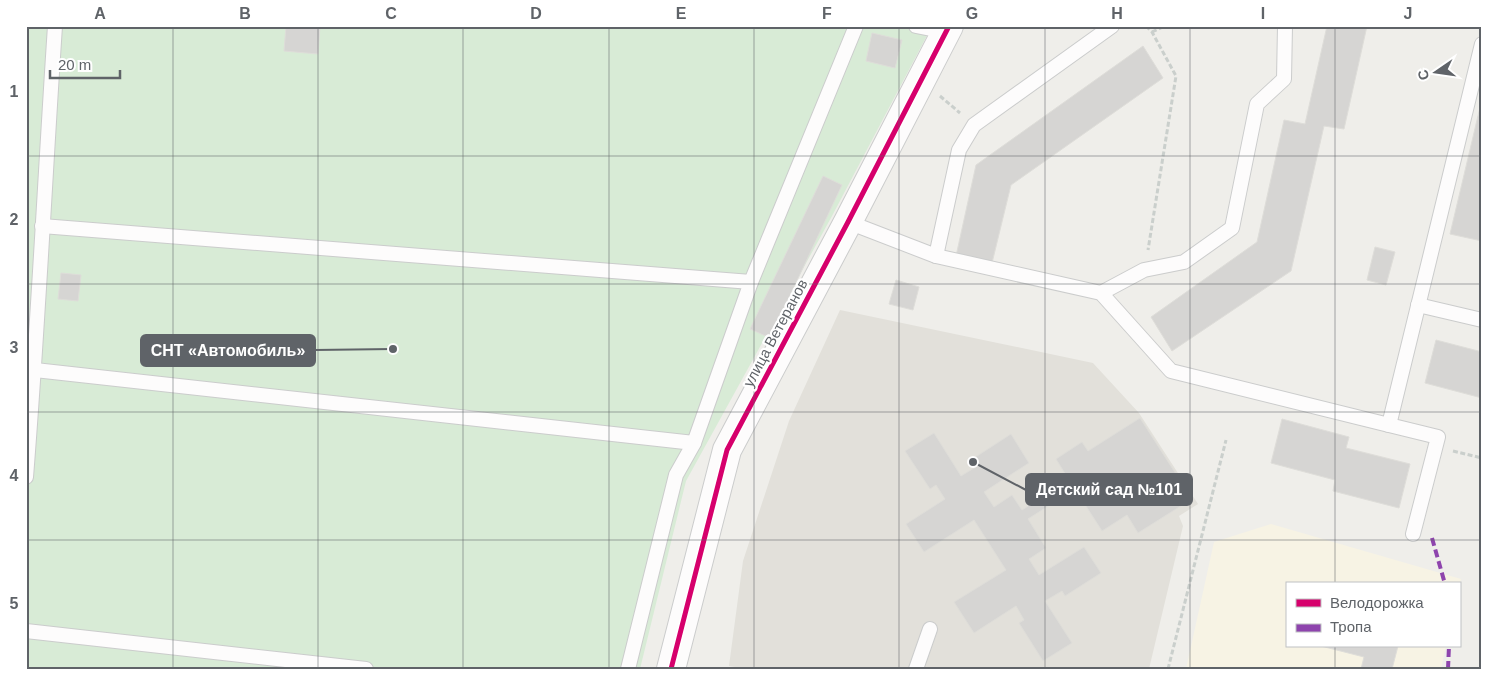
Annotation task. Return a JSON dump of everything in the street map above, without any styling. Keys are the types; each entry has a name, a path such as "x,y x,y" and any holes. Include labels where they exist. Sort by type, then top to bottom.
{"street":[{"name":"улица Ветеранов","path":"671,669 727,450 950,28"}],"lane":[{"path":"26,477 30,370 42,226 55,26"},
{"path":"628,669 676,475 694,443 751,282 856,26"},
{"path":"916,26 950,28"},
{"path":"936,256 959,150 974,125 1112,26"},
{"path":"1101,293 1144,270 1184,262 1232,228 1257,104 1284,79 1285,26"},
{"path":"1389,425 1482,44"},
{"path":"848,222 936,256 1101,293 1171,371 1438,437 1413,534"},
{"path":"42,226 751,282"},
{"path":"1418,305 1482,320"},
{"path":"30,370 694,443"},
{"path":"916,669 930,629"},
{"path":"26,631 366,669"}],"path":[{"path":"1144,270 1176,76 1152,32 1146,26"},
{"path":"1152,32 1165,26"},
{"path":"921,81 974,125"},
{"path":"1168,669 1226,440"},
{"path":"1436,446 1482,458"}],"shaded area":[{"path":"840,310 1093,363 1139,413 1198,504 1179,516 1183,526 1149,669 746,669 729,666 743,561 789,421"},
{"path":"1271,524 1461,579 1460,584 1286,582 1286,648 1446,648 1441,669 1186,669 1214,542"}],"green space":[{"path":"26,26 932,26 832,216 686,481 640,669 26,669"}],"building":[{"path":"286,26 320,26 318,54 284,51"},
{"path":"1327,26 1367,26 1344,129 1324,126 1291,271 1172,351 1151,317 1257,242 1284,120 1305,124"},
{"path":"872,33 902,40 895,68 866,61"},
{"path":"1143,46 1163,78 1011,185 992,263 956,256 976,165"},
{"path":"1482,99 1482,241 1450,234"},
{"path":"823,176 842,185 770,338 750,329"},
{"path":"1375,247 1395,252 1386,285 1367,280"},
{"path":"61,273 81,275 78,301 58,299"},
{"path":"896,280 919,287 913,310 889,304"},
{"path":"1436,340 1482,352 1482,398 1425,383"},
{"path":"1140,418 1192,499 1138,533 1127,515 1102,531 1075,489 1028,519 1046,548 1029,559 1039,575 1084,547 1101,573 1065,596 1062,591 1045,601 1072,643 1043,661 1019,623 1024,620 1016,606 974,633 954,602 1006,570 974,520 924,552 906,524 945,499 936,485 930,489 905,451 934,433 961,476 979,465 974,458 1011,434 1029,463 984,492 994,507 1012,495 1022,510 1069,480 1056,459 1082,442 1088,451"},
{"path":"1282,419 1349,437 1346,448 1410,464 1399,508 1333,491 1335,480 1271,463"},
{"path":"1329,648 1397,648 1392,669 1361,669 1364,657"}],"marked path":[{"path":"1432,538 1444,582"},
{"path":"1448,669 1449,648"}],"cycle path":[{"path":"671,669 727,450 949,26"}],"place":[{"name":"СНТ «Автомобиль»","path":"393,349"},
{"name":"Детский сад №101","path":"973,462"}]}
